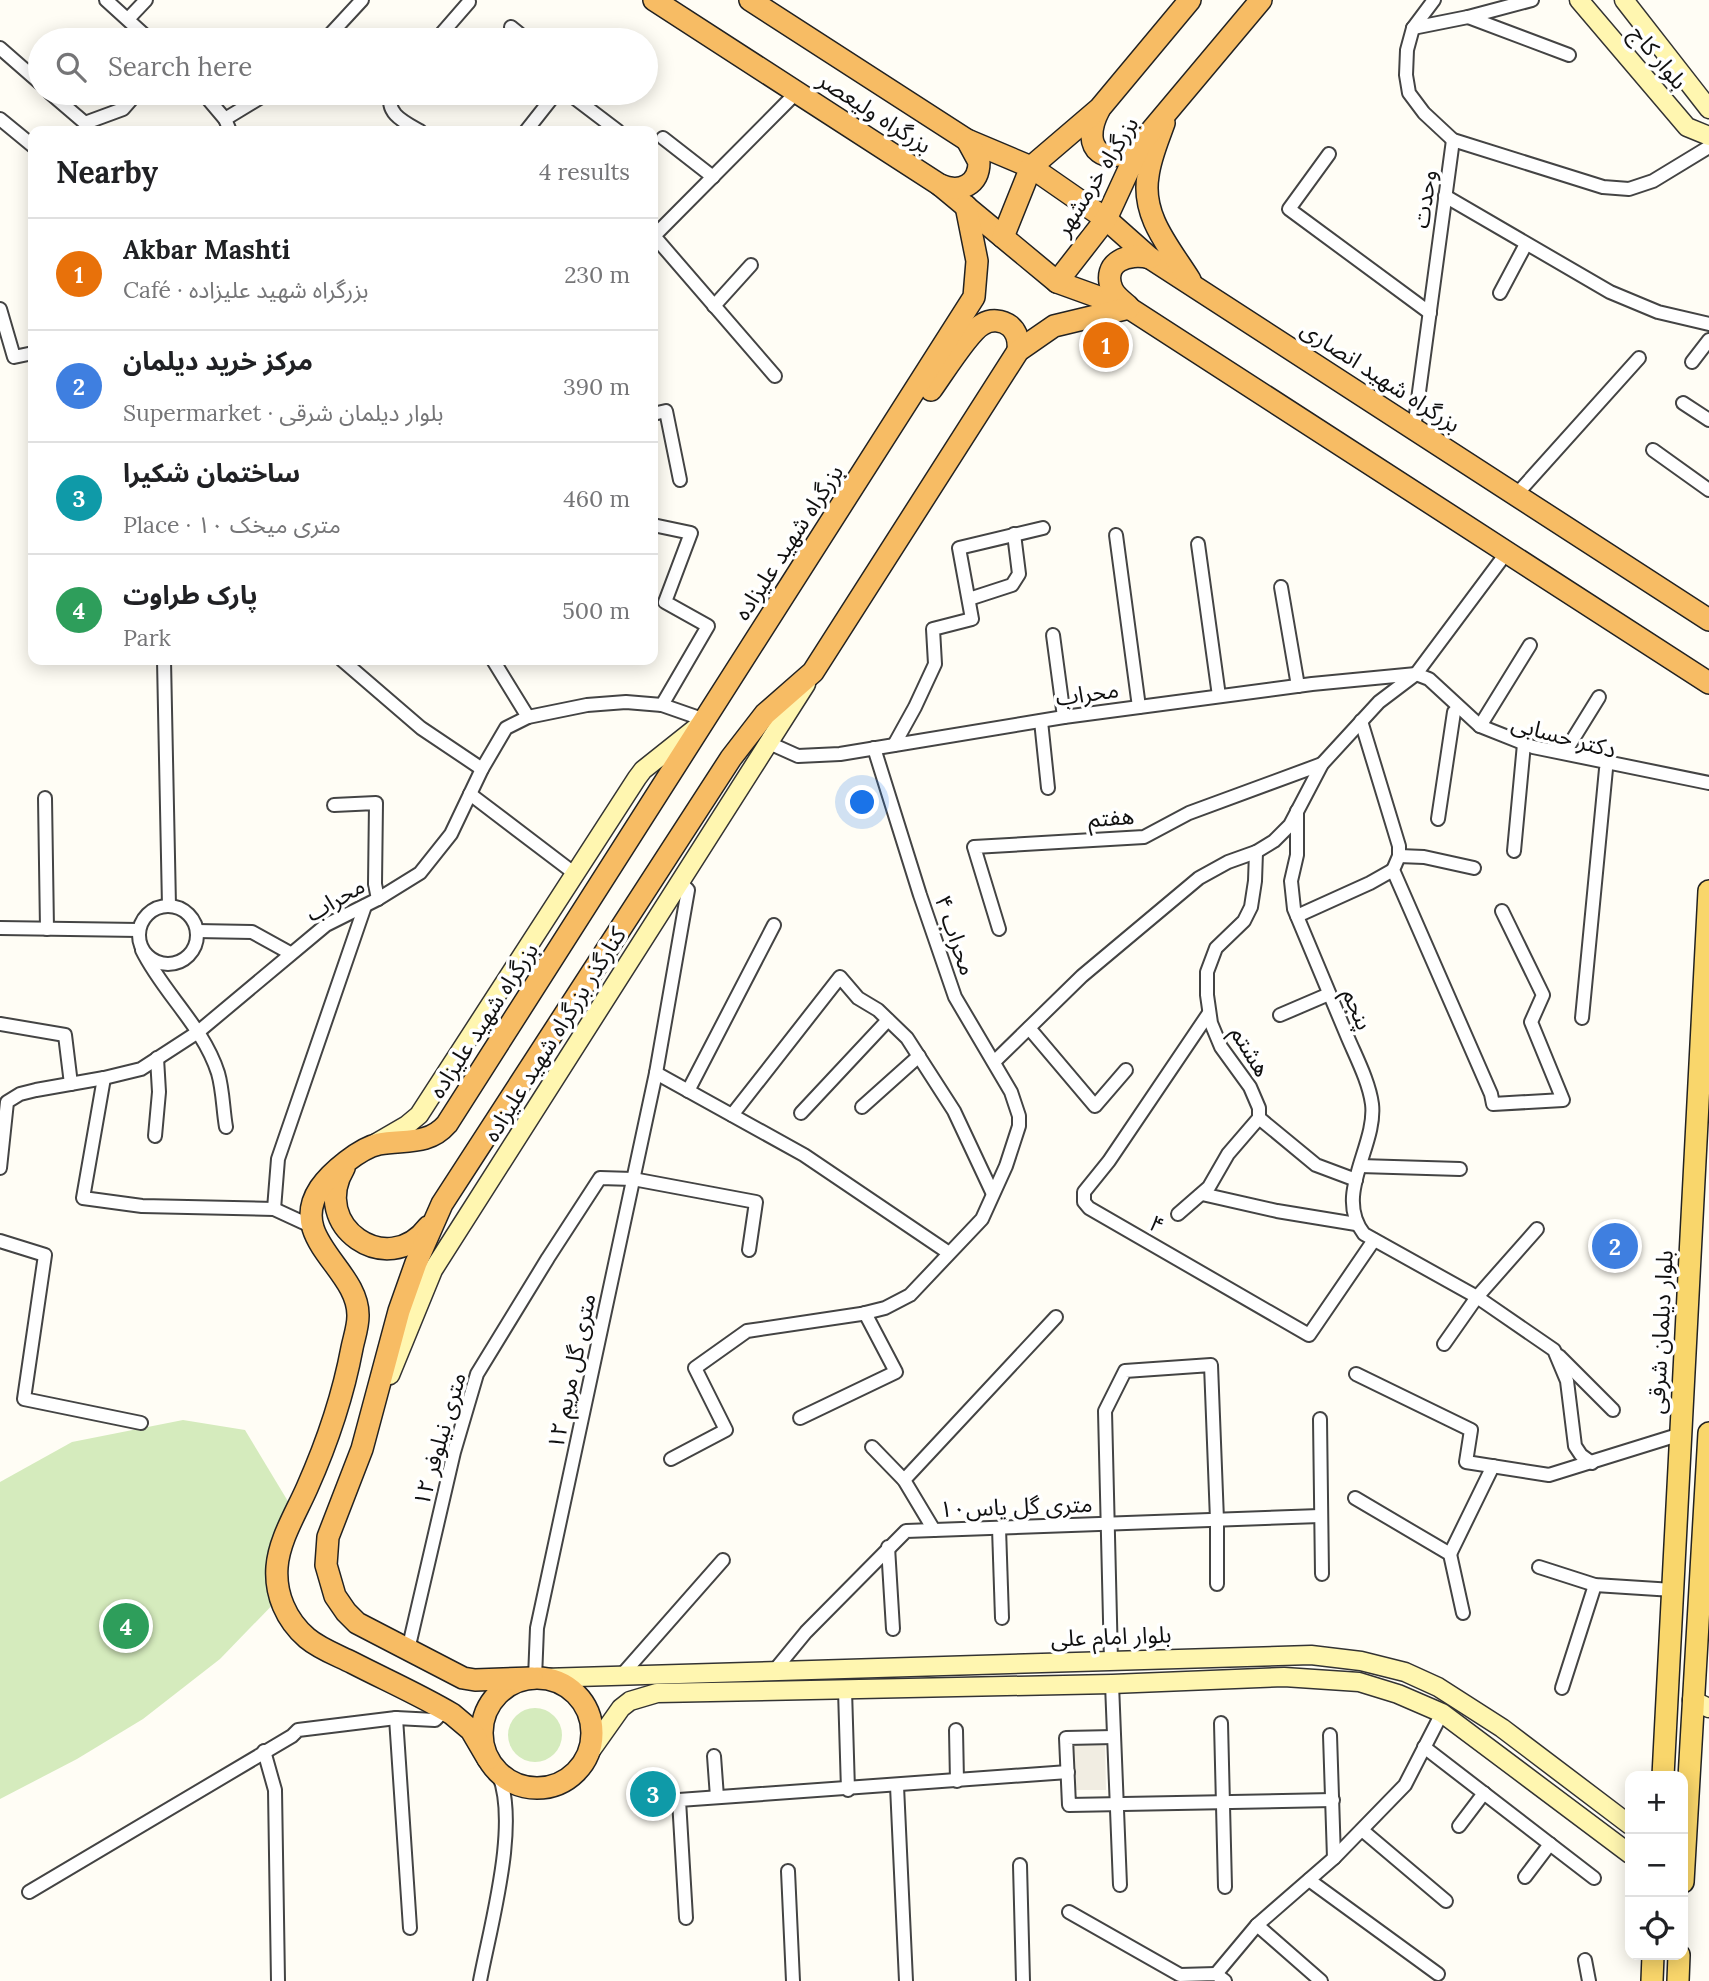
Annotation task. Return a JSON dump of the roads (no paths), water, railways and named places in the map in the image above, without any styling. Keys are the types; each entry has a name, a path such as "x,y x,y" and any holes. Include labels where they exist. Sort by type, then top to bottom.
{"highway":[{"name":"بزرگراه ولیعصر","path":"654,0 940,185 1057,282"},
{"name":"بزرگراه ولیعصر","path":"750,0 967,140 1031,167"},
{"name":"بزرگراه خرمشهر","path":"1003,237 1031,167 1100,108 1190,0"},
{"name":"بزرگراه خرمشهر","path":"1057,282 1105,219 1142,143 1261,0"},
{"path":"1100,108 1091,133 1100,152 1112,157 1121,156 1142,143"},
{"path":"1167,113 1148,174 1148,202 1159,232 1195,288"},
{"path":"940,185 950,189 962,188 975,178 979,162 967,140"},
{"name":"بزرگراه شهید انصاری","path":"1031,167 1105,219 1150,258 1709,620"},
{"name":"بزرگراه شهید علیزاده","path":"313,1227 312,1213 318,1192 328,1178 357,1155 383,1143 421,1141 446,1126 974,297 977,261 966,206"},
{"path":"1129,308 1112,289 1111,276 1114,268 1122,258 1130,255 1150,258"},
{"path":"1057,282 1129,308 1708,684"},
{"path":"357,1155 338,1181 335,1194 336,1206 346,1229 366,1244 391,1248 411,1242 424,1232 737,749 777,701 813,672 1018,351 1054,326 1129,308"},
{"path":"899,417 923,401 981,325 993,321 1009,325 1017,335 1018,351"},
{"path":"313,1227 318,1241 353,1295 358,1320 347,1372 329,1432 279,1553 277,1573 280,1597 292,1622 312,1642 445,1710 471,1730 493,1765 518,1785 543,1788 563,1783 582,1766 587,1756 592,1734 591,1722 585,1706 574,1693 565,1686 537,1678 467,1679 364,1628 348,1615 339,1602 330,1584 326,1565 326,1547 331,1526 365,1437 399,1311 416,1263 442,1204"},
{"path":"493,1765 483,1745 482,1730 490,1705 505,1688 521,1680 537,1678"}],"main road":[{"name":"بلوار کاج","path":"1580,0 1686,127 1709,136"},
{"name":"بلوار کاج","path":"1623,0 1709,109"},
{"name":"کنارگذر بزرگراه شهید علیزاده","path":"365,1437 433,1270 813,672"},
{"path":"357,1155 419,1115 637,778 643,770 705,720"},
{"name":"بلوار دیلمان شرقی","path":"1663,1771 1709,891"},
{"path":"1681,1434 1709,1418"},
{"path":"1688,1834 1701,1704 1709,1433"},
{"name":"بلوار امام علی","path":"537,1678 1311,1655 1361,1661 1405,1672 1438,1687 1502,1728 1626,1834"},
{"path":"1111,1661 1112,1684"},
{"path":"1669,1662 1678,1691 1685,1698 1701,1704"},
{"name":"بلوار امام علی","path":"587,1756 621,1708 640,1696 657,1693 1112,1684 1309,1677 1359,1682 1398,1693 1442,1713 1625,1834"},
{"path":"1652,1981 1653,1960"},
{"path":"1678,1981 1679,1960"}],"street":[{"path":"106,0 137,28"},
{"path":"128,19 146,0"},
{"path":"336,28 362,0"},
{"name":"وحدت","path":"1414,429 1453,140 1424,113 1409,93 1406,75 1407,50 1413,28 1434,0"},
{"path":"1413,28 1532,0"},
{"path":"446,28 468,2"},
{"path":"1468,17 1569,55"},
{"path":"0,48 28,72"},
{"path":"658,231 797,92"},
{"path":"64,105 85,123 123,109 126,105"},
{"path":"212,105 228,125 253,105"},
{"path":"390,105 392,112 412,126"},
{"path":"530,126 547,105"},
{"path":"584,105 611,126"},
{"path":"0,119 28,142"},
{"path":"663,138 713,177"},
{"path":"1453,140 1602,187 1629,189 1653,181 1709,147"},
{"path":"1329,154 1289,209 1430,313"},
{"path":"1445,196 1610,292 1658,312 1709,324"},
{"path":"658,242 775,376"},
{"path":"1500,293 1526,244"},
{"path":"714,306 751,265"},
{"path":"0,309 15,357 28,354"},
{"path":"1692,362 1709,340"},
{"path":"1516,495 1639,358"},
{"path":"1683,403 1709,420"},
{"path":"658,413 666,411 680,480"},
{"path":"1653,450 1709,491"},
{"path":"658,526 691,533 664,603 708,626 662,705"},
{"path":"894,745 935,664 933,629 972,619 959,548 1043,528"},
{"path":"969,599 1012,586 1019,574 1014,534"},
{"path":"1116,535 1139,707"},
{"path":"1198,544 1219,696"},
{"path":"994,1062 1082,976 1199,878 1274,841 1290,825 1322,764 1379,702 1416,674 1507,552"},
{"path":"1280,587 1297,686"},
{"path":"1053,635 1064,717"},
{"path":"1480,726 1530,645"},
{"path":"164,665 169,906"},
{"path":"348,665 421,728 482,769"},
{"path":"496,665 528,717"},
{"name":"محراب","path":"769,743 799,756 840,754 1064,717 1297,686 1416,674"},
{"name":"دکتر حسابی","path":"1416,674 1422,685 1476,732 1606,769 1709,790"},
{"name":"دکتر حسابی","path":"1416,674 1429,680 1480,726 1523,747 1565,752 1709,783"},
{"path":"1565,752 1599,697"},
{"name":"محراب","path":"0,1168 4,1101 20,1094 141,1069 198,1032 326,925 378,899 420,873 451,834 482,769 506,728 528,717 587,705 626,702 662,705 705,720"},
{"path":"1438,819 1454,712"},
{"path":"1041,721 1048,788"},
{"path":"1297,916 1393,870 1399,856 1399,846 1362,721"},
{"path":"1514,850 1523,747"},
{"name":"محراب ۴","path":"874,748 955,997 1011,1092 1019,1116 1019,1126 1006,1166 992,1192"},
{"name":"هفتم","path":"999,929 974,847 1144,837 1189,813 1322,764"},
{"path":"1582,1018 1606,769"},
{"path":"470,794 570,870"},
{"path":"45,798 47,929"},
{"path":"334,805 376,803 375,884 378,899"},
{"name":"پنجم","path":"1297,811 1297,855 1291,881 1294,909 1363,1074 1372,1103 1372,1116 1356,1180 1356,1224"},
{"name":"هشتم","path":"1256,852 1251,907 1244,921 1216,948 1207,972 1206,995 1209,1013 1221,1047 1250,1087 1259,1108 1259,1118"},
{"path":"1399,856 1424,856 1474,868"},
{"path":"1393,870 1493,1104 1563,1100 1531,1022 1542,995 1502,911"},
{"name":"۱۲ متری گل مریم","path":"537,1678 537,1628 656,1073 688,890 680,882"},
{"path":"142,950 158,963 167,965 185,960 195,947 197,931 187,913 169,906 153,910 142,922 139,940 142,950 152,971 198,1032 218,1074 226,1127"},
{"path":"274,1209 278,1159 365,906"},
{"path":"688,1091 774,925"},
{"path":"0,928 139,930"},
{"path":"197,931 251,932 290,953"},
{"path":"671,1459 726,1430 695,1368 747,1331 865,1313 885,1308 910,1295 982,1219 992,1192 954,1111 908,1038 858,998 840,977 732,1115"},
{"path":"1280,1015 1329,994"},
{"name":"۴","path":"1209,1013 1109,1161 1084,1192 1084,1202 1089,1208 1309,1335 1374,1240"},
{"path":"801,1113 888,1020"},
{"path":"0,1024 65,1035 71,1084"},
{"path":"1029,1028 1094,1105 1126,1070"},
{"path":"862,1107 919,1056"},
{"path":"155,1136 159,1092 157,1058"},
{"path":"656,1073 804,1155 948,1253"},
{"path":"104,1078 83,1198 142,1206 274,1209 313,1227"},
{"path":"1178,1214 1209,1187 1228,1154 1259,1118 1316,1165 1356,1180"},
{"path":"1360,1166 1460,1169"},
{"name":"۱۲ متری نیلوفر","path":"408,1650 454,1452 477,1374 600,1178 633,1180"},
{"path":"633,1180 756,1202 749,1250"},
{"path":"1202,1194 1277,1211 1356,1224 1364,1234 1477,1297 1554,1350 1613,1410"},
{"path":"1444,1344 1477,1297 1537,1229"},
{"path":"0,1241 45,1255 24,1399 141,1423"},
{"path":"800,1418 896,1372 865,1313"},
{"path":"904,1480 1056,1317"},
{"path":"1554,1350 1567,1381 1574,1446 1592,1463"},
{"path":"1111,1661 1105,1411 1125,1371 1210,1365 1217,1584"},
{"path":"1356,1374 1471,1430 1466,1462 1549,1475 1681,1434"},
{"path":"1320,1419 1322,1574"},
{"path":"872,1447 904,1480 934,1530"},
{"path":"1463,1613 1450,1554 1493,1466"},
{"path":"1355,1498 1450,1554"},
{"name":"۱۰متری گل یاس","path":"774,1671 806,1632 906,1531 1320,1516"},
{"path":"999,1528 1002,1618"},
{"path":"888,1547 893,1629"},
{"path":"620,1677 723,1560"},
{"path":"1539,1567 1595,1586 1672,1590"},
{"path":"1562,1688 1595,1586"},
{"path":"1112,1684 1120,1885"},
{"path":"845,1690 848,1790"},
{"path":"29,1892 298,1730 397,1718 435,1720 445,1710"},
{"path":"1069,1912 1180,1975 1220,1978 1257,1925 1334,1858 1405,1785 1442,1713"},
{"path":"397,1718 410,1928"},
{"path":"1221,1723 1225,1887"},
{"path":"957,1730 957,1781"},
{"path":"1330,1735 1334,1858"},
{"path":"1114,1737 1066,1738 1069,1805 1333,1800"},
{"path":"1424,1747 1594,1878"},
{"path":"264,1751 275,1790 278,1981"},
{"path":"714,1756 717,1797"},
{"path":"480,1981 506,1842 505,1794 493,1765"},
{"path":"686,1918 679,1800 848,1790 1068,1772"},
{"path":"897,1786 906,1981"},
{"path":"1459,1826 1485,1793"},
{"path":"1362,1830 1446,1901"},
{"path":"1525,1877 1550,1844"},
{"path":"1020,1865 1023,1981"},
{"path":"788,1871 793,1981"},
{"path":"1309,1880 1438,1974"},
{"path":"1257,1925 1321,1981"},
{"path":"1585,1960 1589,1981"}],"place":[{"name":"Akbar Mashti","path":"1106,345"},
{"name":"مرکز خرید دیلمان","path":"1615,1246"},
{"name":"پارک طراوت","path":"126,1626"},
{"name":"ساختمان شکیرا","path":"653,1794"}]}
